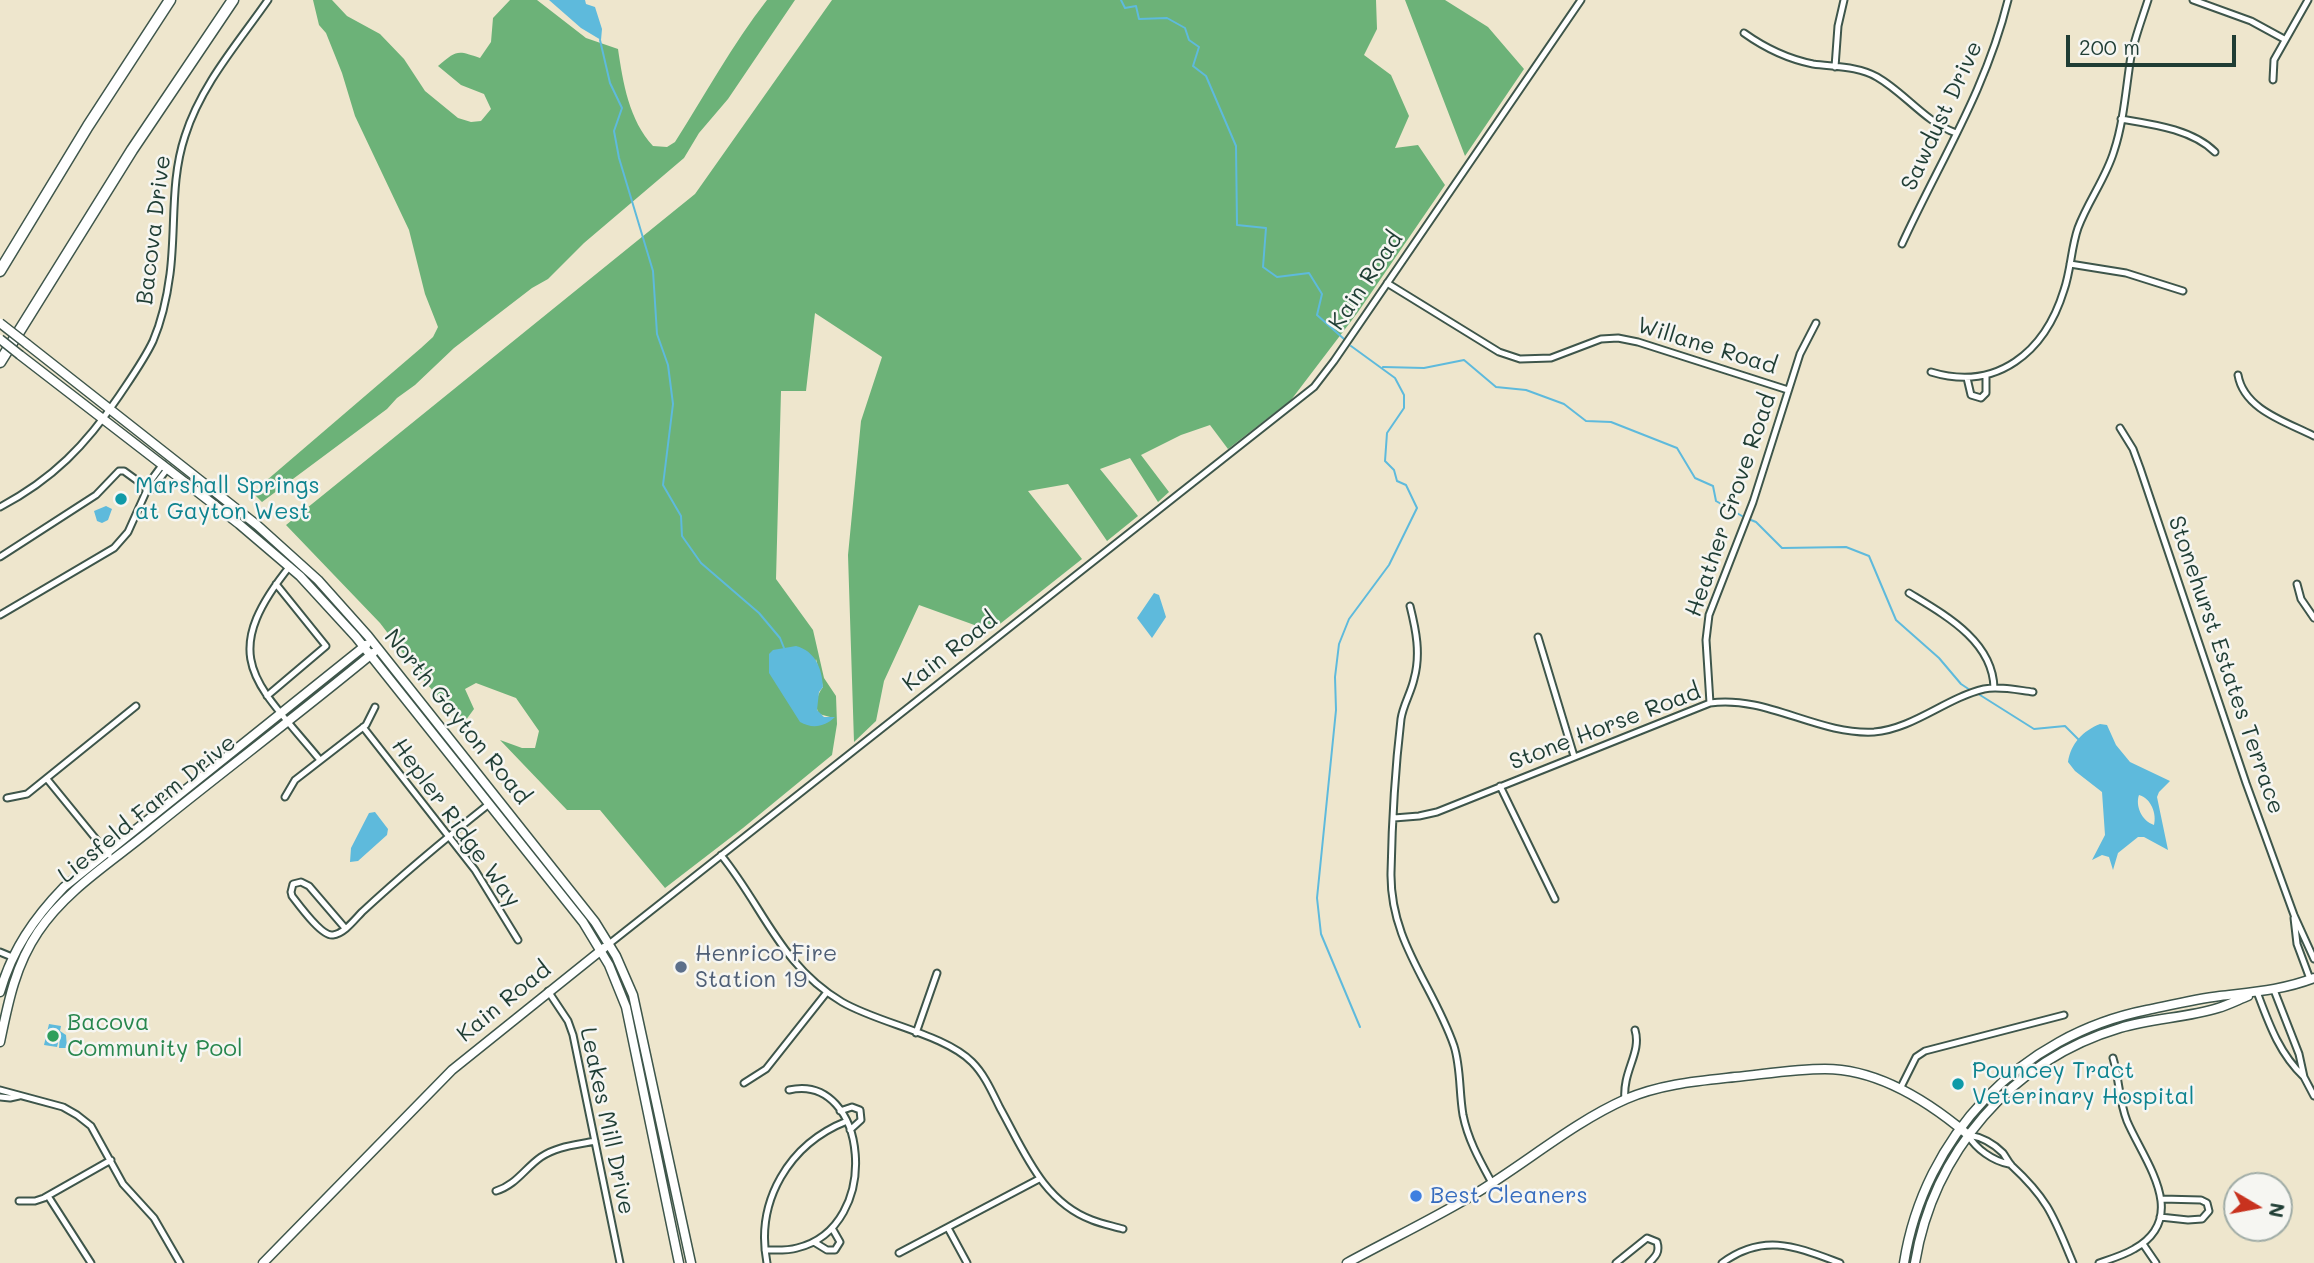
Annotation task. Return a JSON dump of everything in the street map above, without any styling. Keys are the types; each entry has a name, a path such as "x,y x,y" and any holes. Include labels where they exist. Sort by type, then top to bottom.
{"highway":[{"path":"0,271 88,126 170,0"},
{"path":"0,362 132,149 233,0"}],"main road":[{"name":"North Gayton Road","path":"0,323 288,551 332,595 371,640 582,905 609,944 626,976 638,1015 691,1263"},
{"name":"North Gayton Road","path":"0,339 290,566 329,606 370,655 583,922 616,981 631,1027 679,1263"},
{"name":"Liesfeld Farm Drive","path":"0,992 12,957 30,926 51,900 371,640"},
{"name":"Liesfeld Farm Drive","path":"0,1042 12,985 32,943 58,907 378,649"},
{"name":"Kain Road","path":"263,1263 452,1070 609,944"},
{"path":"1904,1263 1912,1224 1927,1184 1960,1128 1981,1102 2016,1069 2049,1047 2114,1018 2217,997 2291,987 2312,979"},
{"path":"1915,1263 1921,1231 1944,1174 1968,1134 1990,1107 2023,1077 2076,1045 2122,1027 2218,1008 2257,992"},
{"path":"1347,1263 1492,1183 1594,1116 1646,1091 1688,1082 1825,1069 1865,1076 1900,1089 1968,1134"}],"street":[{"name":"Bacova Drive","path":"0,507 30,490 71,457 103,419 153,341 164,306 171,263 180,153 192,115 222,65 268,0"},
{"name":"Kain Road","path":"609,944 1308,392 1334,361 1581,0"},
{"path":"1835,67 1838,26 1844,0"},
{"name":"Sawdust Drive","path":"1902,244 1974,100 1991,59 2008,0"},
{"path":"1931,372 1967,378 1986,375 2009,366 2037,342 2059,306 2078,228 2112,159 2134,44 2148,0"},
{"path":"2193,0 2251,21 2284,39"},
{"path":"2273,80 2274,60 2308,0"},
{"path":"1745,33 1779,53 1804,62 1875,76 1930,119 1956,133"},
{"path":"2121,119 2152,124 2200,140 2215,152"},
{"path":"2070,264 2126,273 2183,291"},
{"name":"Willane Road","path":"1387,283 1480,341 1511,357 1532,360 1551,358 1562,356 1589,342 1618,338 1643,343 1788,390"},
{"name":"Heather Grove Road","path":"1710,703 1706,640 1709,615 1753,502 1805,340 1816,323"},
{"path":"1967,378 1971,395 1981,398 1986,393 1986,375"},
{"path":"2238,375 2242,390 2251,401 2314,436"},
{"name":"Stonehurst Estates Terrace","path":"2120,428 2133,449 2140,468 2186,608 2294,915 2314,959"},
{"path":"0,615 114,548 128,532 146,490 165,466"},
{"path":"0,557 96,495 120,471 146,490"},
{"path":"290,566 254,622 250,659 255,677 267,696 320,760"},
{"path":"267,696 326,646 276,584"},
{"path":"2297,584 2301,598 2314,618"},
{"path":"1909,593 1970,635 1989,659 1994,688"},
{"path":"1410,606 1416,632 1418,664 1401,717 1391,884 1397,923 1409,956 1453,1045 1465,1125 1478,1158 1492,1183"},
{"path":"1538,637 1574,757"},
{"name":"Stone Horse Road","path":"1394,818 1430,814 1710,703 1762,706 1837,729 1877,732 1896,727 1978,691 1994,688 2033,692"},
{"path":"8,799 27,794 136,706"},
{"path":"285,797 292,782 368,722 375,706"},
{"name":"Hepler Ridge Way","path":"363,727 475,870 518,940"},
{"path":"47,779 113,860"},
{"path":"1500,786 1555,899"},
{"path":"345,928 309,886 301,882 293,884 290,892 292,896 323,932 334,935 345,928 448,836 489,804"},
{"path":"722,855 748,891 782,949 809,977 827,992 860,1012 952,1047 979,1070 1039,1179 1066,1207 1091,1220 1123,1229"},
{"name":"Stonehurst Estates Terrace","path":"2294,915 2297,944 2312,979"},
{"path":"0,952 12,957"},
{"path":"916,1033 937,973"},
{"path":"2274,990 2299,1054 2304,1077 2314,1096"},
{"name":"Leakes Mill Drive","path":"548,992 564,1014 573,1035 620,1263"},
{"path":"744,1083 766,1069 827,992"},
{"path":"2257,992 2280,1049 2304,1077"},
{"path":"1900,1089 1916,1057 1925,1051 2064,1015"},
{"path":"1625,1100 1624,1080 1638,1044 1635,1030"},
{"path":"2099,1263 2143,1244 2154,1231 2160,1217 2162,1199 2157,1182 2126,1116 2113,1058"},
{"path":"765,1250 797,1248 814,1242 832,1228 849,1202 855,1182 856,1160 850,1130 840,1111 827,1098 814,1091 798,1088 789,1090"},
{"path":"0,1090 63,1107 83,1119 98,1136 123,1184 154,1218 180,1263"},
{"path":"0,1097 19,1096"},
{"path":"840,1111 852,1107 860,1110 861,1120 850,1130"},
{"path":"768,1263 765,1223 768,1205 789,1164 805,1146 822,1133 847,1121"},
{"path":"1968,1134 1972,1143 1998,1162 2010,1164 2031,1182 2046,1202 2073,1263"},
{"path":"496,1191 513,1184 531,1165 551,1151 595,1141"},
{"path":"19,1201 35,1201 48,1196 111,1160"},
{"path":"899,1253 1039,1179"},
{"path":"48,1196 91,1263"},
{"path":"2160,1217 2202,1219 2209,1207 2201,1200 2162,1199"},
{"path":"948,1227 967,1263"},
{"path":"814,1242 827,1250 835,1250 839,1242 832,1228"},
{"path":"1616,1263 1647,1238 1657,1242 1659,1247 1658,1253 1649,1263"},
{"path":"2143,1244 2156,1263"},
{"path":"1723,1263 1742,1251 1757,1246 1782,1245 1803,1249 1840,1263"}],"green space":[{"path":"313,0 332,0 347,16 380,34 404,59 425,91 458,118 471,122 481,121 491,109 484,94 461,85 438,66 458,53 480,58 491,42 493,18 510,0 537,0 586,38 618,49 625,88 638,125 653,146 667,147 675,142 730,52 767,0 795,0 684,158 584,243 548,279 532,288 454,348 387,409 262,502 255,495 260,486 421,348 433,337 438,327 425,294 409,230 355,116 342,73 326,33 319,25"},
{"path":"832,0 1376,0 1377,29 1364,55 1391,75 1409,116 1395,148 1418,145 1445,185 1358,312 1291,400 1228,449 1210,425 1181,435 1141,455 1169,492 1158,502 1130,458 1100,469 1138,516 1107,541 1068,484 1028,491 1082,559 991,631 919,605 884,681 876,721 854,742 848,555 861,421 882,357 815,313 806,391 781,391 776,579 813,630 824,678 836,696 837,724 832,755 665,888 600,810 567,810 500,740 522,748 535,748 539,731 516,698 476,683 465,689 474,709 463,724 425,682 380,623 286,525 695,194","holes":["816,659 823,687 816,704 819,714 830,717 800,722"]},
{"path":"1405,0 1445,0 1488,27 1524,69 1465,156"}],"water":[{"path":"549,0 585,0 586,4 595,7 602,29 601,40 581,28"},
{"path":"106,506 112,509 108,520 102,523 97,521 94,511"},
{"path":"1154,593 1159,595 1166,617 1152,638 1137,618"},
{"path":"796,646 813,656 819,667 823,687 819,692 817,710 824,717 835,717 823,725 809,726 800,722 769,673 769,654 773,650"},
{"path":"2107,725 2116,745 2130,762 2170,781 2157,797 2168,850 2144,837 2138,837 2118,853 2113,870 2109,857 2102,855 2092,860 2105,835 2102,792 2075,771 2068,762 2075,743 2094,727","holes":["2139,795 2152,807 2154,825 2143,817 2139,808"]},
{"path":"375,812 388,829 387,835 358,861 350,862 351,848 369,813"},
{"name":"Bacova Community Pool","path":"49,1024 61,1026 60,1031 66,1035 67,1048 59,1048 60,1035 57,1047 44,1045"}],"waterway":[{"path":"1121,0 1125,8 1136,6 1139,19 1167,18 1185,28 1189,40 1199,47 1193,66 1206,76 1236,146 1237,225 1266,228 1263,267 1277,277 1309,273 1322,294 1317,315 1344,339"},
{"path":"600,40 610,83 622,108 614,131 619,158 653,271 657,334 668,365 673,404 663,485 681,516 682,536 701,563 759,613 780,638 784,648"},
{"path":"1351,346 1395,378 1404,395 1404,408 1387,433 1385,461 1394,470 1397,481 1406,485 1417,508 1389,565 1349,619 1339,644 1335,677 1336,710 1317,898 1321,934 1360,1027"},
{"path":"1383,367 1424,368 1464,360 1496,387 1526,390 1564,404 1586,421 1611,422 1677,448 1695,478 1713,486 1716,501 1742,516"},
{"path":"1751,520 1782,548 1846,547 1869,556 1896,620 1970,690"},
{"path":"1980,695 2034,729 2065,726 2078,739"}],"place":[{"name":"Marshall Springs at Gayton West","path":"121,499"},
{"name":"Henrico Fire Station 19","path":"681,967"},
{"name":"Bacova Community Pool","path":"53,1036"},
{"name":"Pouncey Tract Veterinary Hospital","path":"1958,1084"},
{"name":"Best Cleaners","path":"1416,1196"}]}
